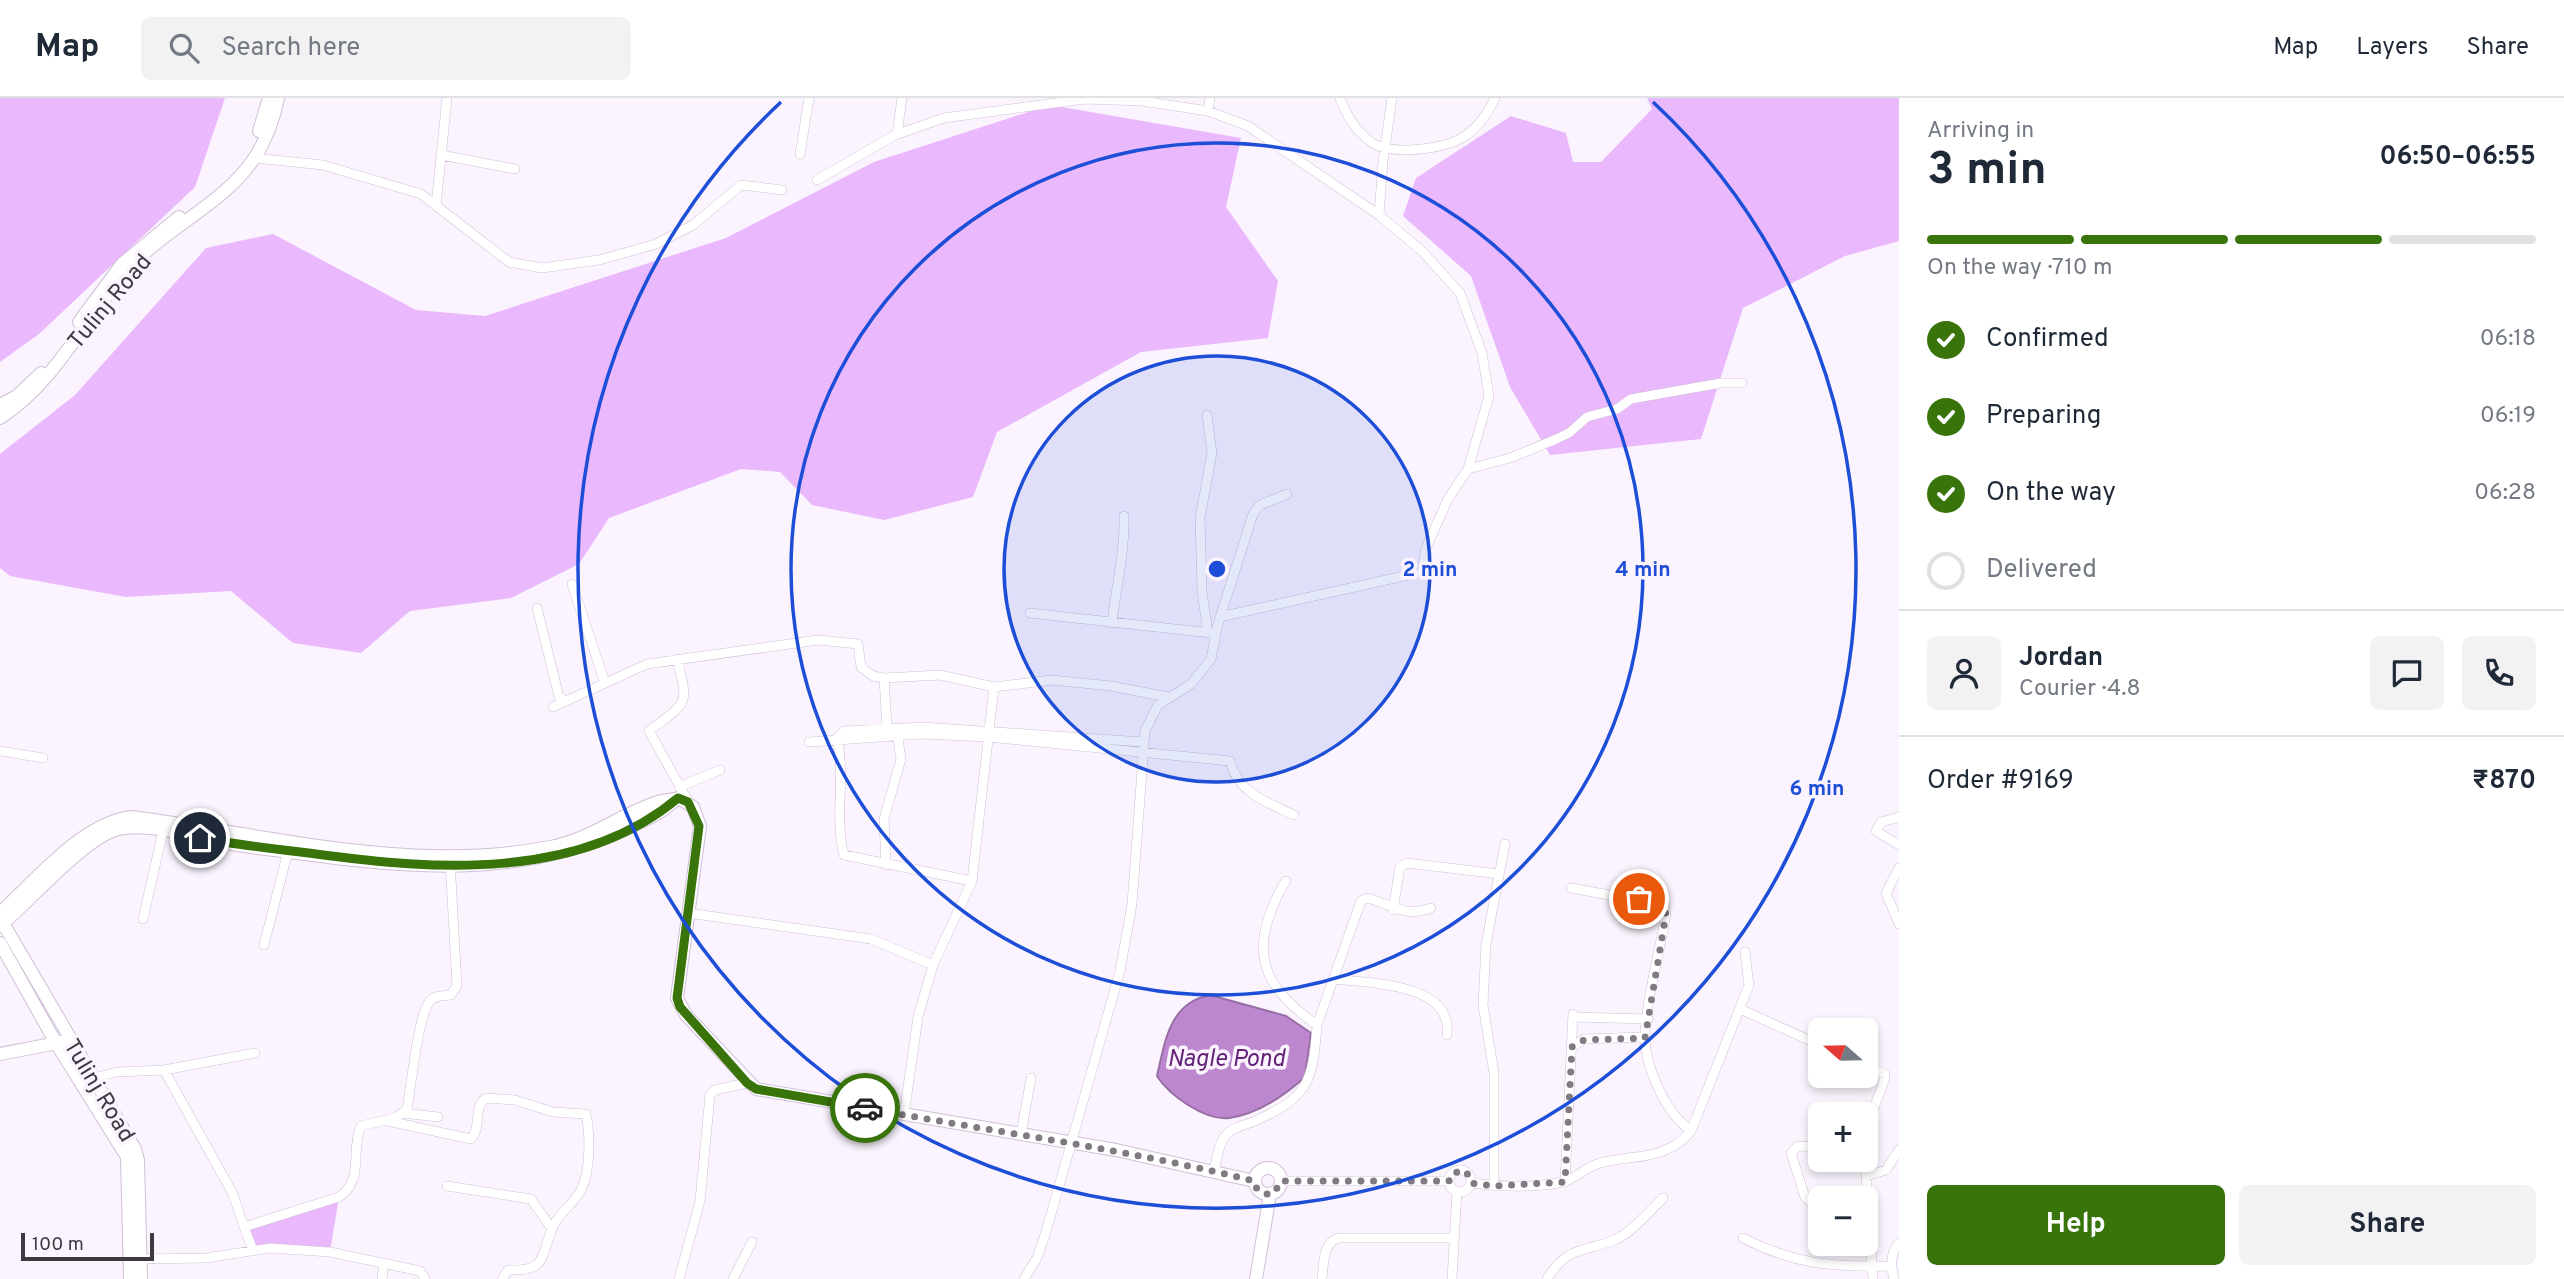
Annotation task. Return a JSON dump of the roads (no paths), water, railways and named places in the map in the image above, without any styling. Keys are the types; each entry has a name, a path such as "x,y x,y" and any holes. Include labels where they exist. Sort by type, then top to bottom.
{"street":[{"path":"251,156 269,98"},
{"path":"251,156 274,116 278,98"},
{"path":"436,206 447,98"},
{"path":"800,154 809,98"},
{"path":"897,134 902,98"},
{"path":"1208,111 1210,98"},
{"path":"1340,98 1351,123 1373,144 1435,149 1460,141 1483,121 1495,98"},
{"path":"1379,215 1392,98"},
{"path":"817,180 897,134 944,118 1049,101 1142,101 1208,111 1248,126 1379,215 1423,252 1460,293 1482,353 1489,396 1468,469 1448,499 1426,548 1422,572 1220,617"},
{"path":"441,155 515,169"},
{"path":"251,156 323,165 422,194 509,261 542,268 599,260 656,244 693,225 741,186 782,190"},
{"name":"Tulinj Road","path":"0,405 17,396 40,374 122,264 137,249 211,194 251,156"},
{"name":"Tulinj Road","path":"0,418 25,402 135,262 226,189 251,156"},
{"path":"1468,469 1510,458 1554,440 1569,433 1587,417 1617,409 1631,399 1721,383 1742,383"},
{"path":"1024,1279 1037,1258 1046,1232 1120,971 1132,904 1143,746 1150,718 1158,705 1191,684 1211,659 1212,633 1202,591 1200,518 1212,453 1207,415"},
{"path":"1212,633 1220,617 1253,514 1260,505 1287,494"},
{"path":"1112,623 1116,580 1125,549 1124,516"},
{"path":"572,584 605,683"},
{"path":"537,608 559,697 566,701"},
{"path":"1030,613 1212,633"},
{"path":"553,707 647,663 818,640 858,644 861,667 873,676 884,678 940,675 994,687 1052,680 1111,686 1168,697"},
{"path":"677,659 685,698 680,709 649,731 699,826 677,998 680,1007 747,1083 756,1089 1072,1143 1214,1171 1254,1181 1261,1193 1270,1194 1278,1190 1281,1181 1279,1173 1268,1167 1260,1170 1254,1181"},
{"path":"884,678 901,759 884,819 886,865"},
{"path":"904,1115 918,1017 933,965 972,881 994,687"},
{"path":"808,742 836,738 845,740 893,730 989,734 1143,746 1230,761 1238,782 1252,795 1294,815"},
{"path":"836,738 840,752 839,836 844,855 972,881"},
{"path":"0,751 43,758"},
{"path":"1,920 69,850 99,826 115,819 132,817 288,851 387,864 555,856 614,835 665,810 720,770"},
{"path":"1899,817 1881,822 1876,831 1899,845"},
{"path":"1,920 104,835 117,829 245,837 450,862"},
{"path":"143,919 163,831"},
{"path":"1494,1186 1494,1073 1483,1005 1486,944 1505,844"},
{"path":"264,944 288,851"},
{"path":"403,1113 429,1002 436,996 451,995 457,986 450,862"},
{"path":"1393,910 1400,867 1407,863 1499,874"},
{"path":"1899,868 1886,893 1899,924"},
{"path":"1286,881 1265,927 1262,948 1269,977 1290,1007 1317,1025"},
{"path":"1571,888 1664,905 1666,914 1645,1038 1652,1073 1679,1122 1691,1131"},
{"path":"1214,1171 1222,1142 1229,1131 1257,1121 1300,1094 1312,1077 1317,1025 1362,901 1367,898 1393,910 1419,913 1431,908"},
{"path":"688,913 871,939 933,965"},
{"name":"Tulinj Road","path":"1,920 5,949 63,1042 81,1082 127,1157 130,1279"},
{"path":"1471,1183 1494,1186 1565,1182 1596,1164 1668,1151 1679,1145 1691,1131 1749,985 1745,952"},
{"path":"1333,979 1394,986 1420,994 1443,1010 1449,1024 1447,1035"},
{"path":"1740,1009 1808,1040"},
{"path":"1565,1182 1573,1015 1648,1019"},
{"path":"1631,1019 1631,1038"},
{"path":"1572,1047 1584,1040 1645,1038"},
{"path":"0,1054 63,1042"},
{"name":"Tulinj Road","path":"63,1042 94,1077 130,1139 138,1160 141,1279"},
{"path":"81,1082 94,1077 164,1070 255,1053"},
{"path":"164,1070 233,1194 253,1250"},
{"path":"1876,1102 1885,1077 1885,1074 1878,1071"},
{"path":"1021,1134 1031,1078"},
{"path":"679,1279 700,1201 710,1095 715,1090 747,1083"},
{"path":"383,1120 471,1139 476,1135 482,1100 486,1098 515,1100 559,1113 583,1112 587,1119 586,1173 581,1190 552,1229 547,1251 536,1267 529,1270 508,1270 502,1279"},
{"path":"244,1227 339,1197 349,1191 354,1181 361,1126 403,1113 438,1117"},
{"path":"1808,1146 1798,1146 1791,1153 1808,1200"},
{"path":"1866,1176 1886,1170 1899,1150"},
{"path":"1449,1181 1451,1175 1461,1170 1467,1173 1471,1183 1468,1189 1457,1192"},
{"path":"1866,1172 1866,1186"},
{"path":"1281,1181 1449,1181"},
{"path":"1449,1181 1457,1192 1452,1279"},
{"path":"447,1186 531,1199 552,1229"},
{"path":"1256,1279 1270,1194"},
{"path":"1547,1279 1556,1264 1577,1250 1618,1238 1663,1199"},
{"path":"1322,1279 1325,1250 1331,1241 1338,1238 1454,1238"},
{"path":"1743,1238 1785,1257 1836,1267 1891,1266"},
{"path":"733,1279 752,1242"},
{"path":"1894,1279 1891,1266 1894,1247 1899,1243"},
{"path":"141,1259 206,1258 253,1250 330,1252 420,1271 425,1279"},
{"path":"1870,1256 1873,1279"},
{"path":"382,1279 384,1263"}],"water":[{"name":"Nagle Pond","path":"1210,995 1286,1016 1311,1033 1305,1077 1270,1103 1229,1118 1199,1111 1170,1091 1157,1076 1171,1026 1186,1006 1196,999"}]}
